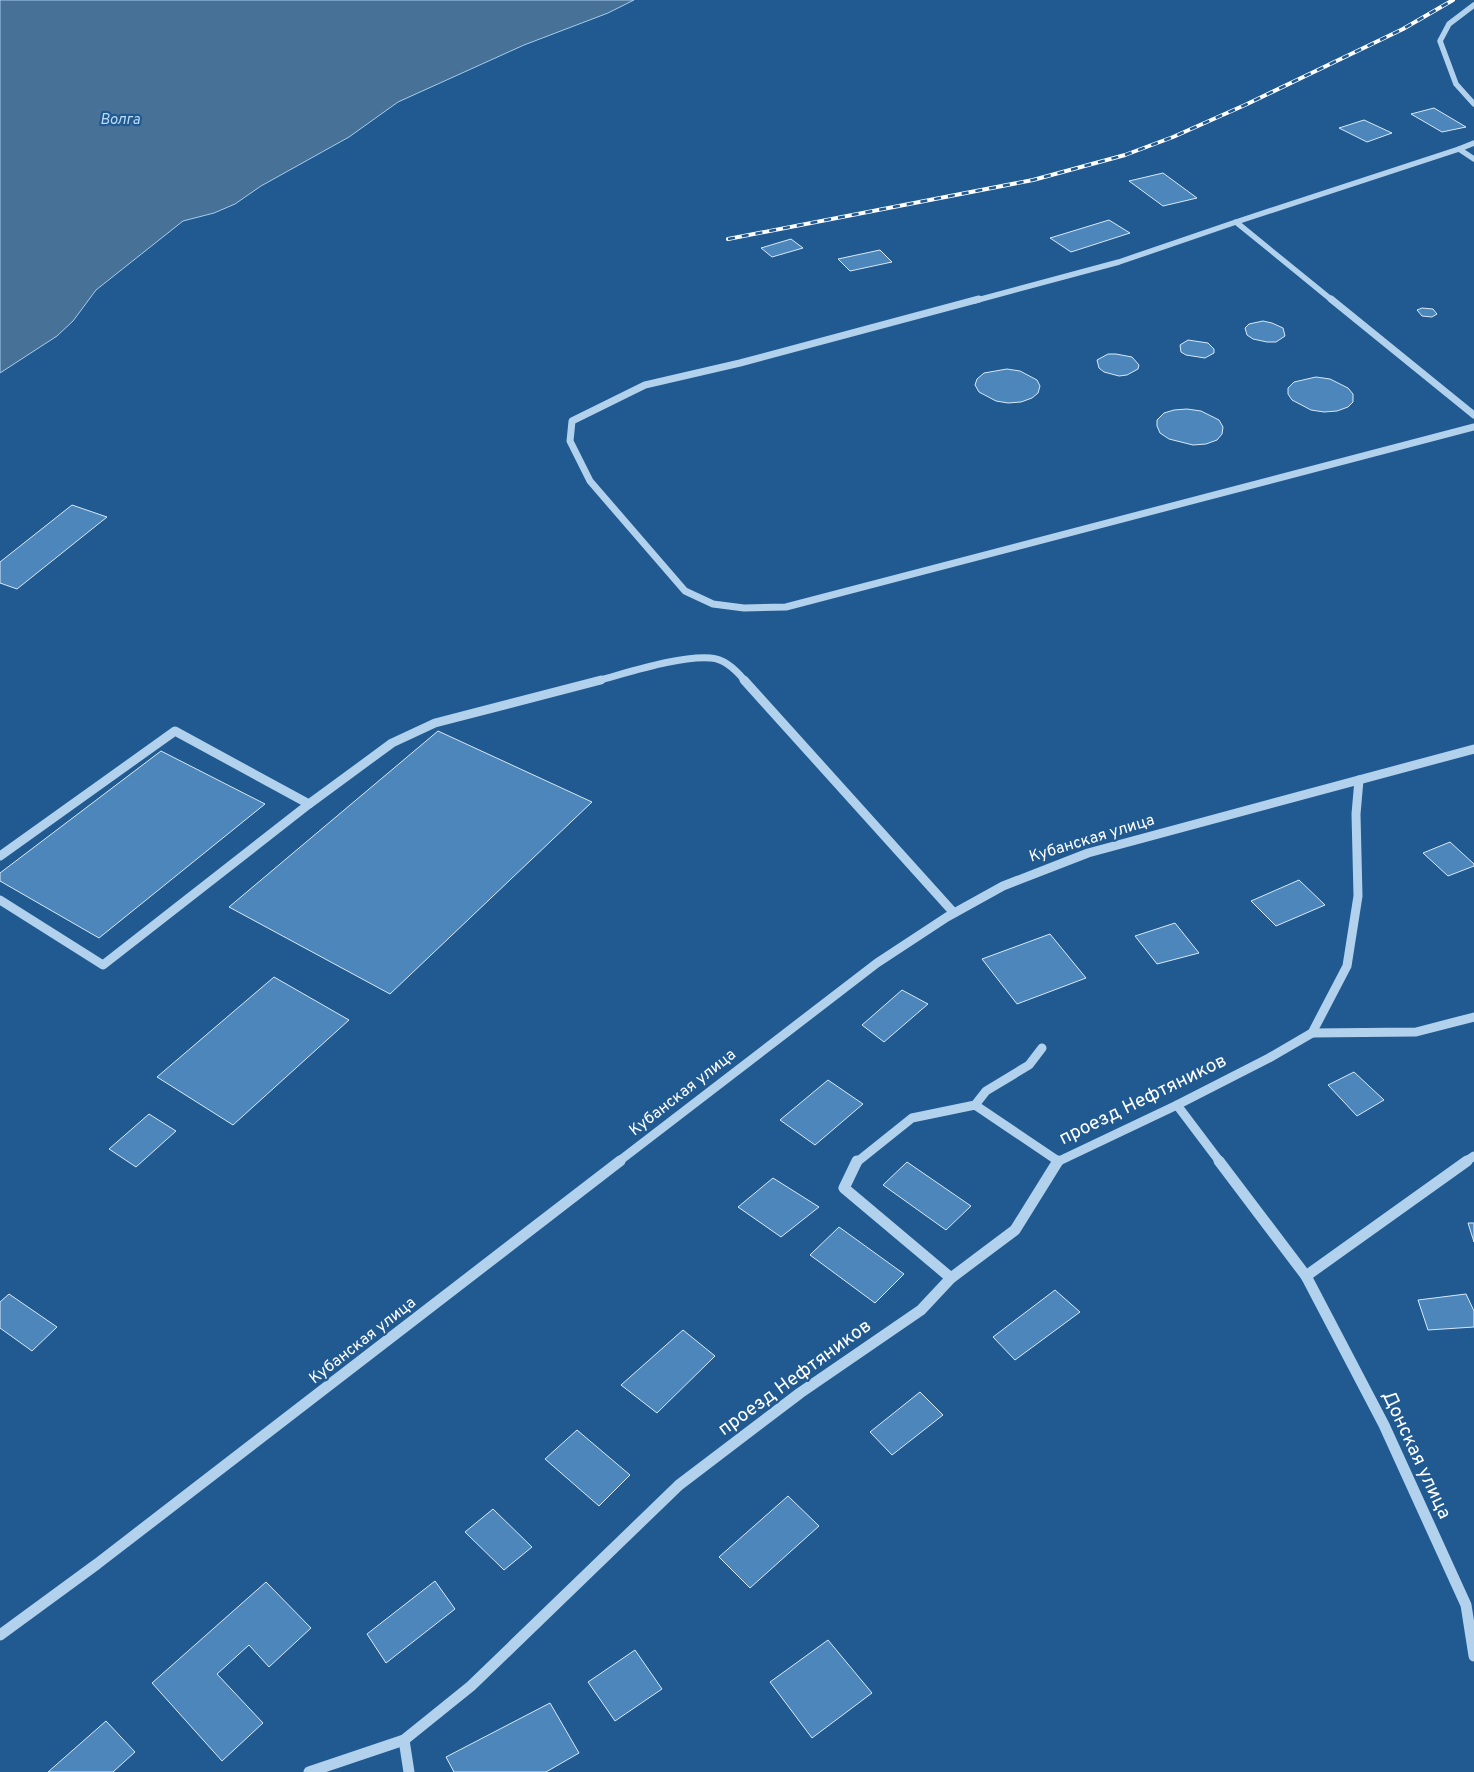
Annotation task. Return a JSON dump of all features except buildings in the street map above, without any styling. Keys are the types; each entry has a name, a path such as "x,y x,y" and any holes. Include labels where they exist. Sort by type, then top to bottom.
{"street":[{"path":"1474,5 1449,24 1440,41 1449,70 1467,99 1474,104"},
{"path":"1474,143 1119,262 740,363 645,385 572,421 570,441 590,481 685,591 713,604 744,608 786,607 1474,427"},
{"path":"1459,149 1474,159"},
{"path":"1236,222 1474,415"},
{"path":"0,900 103,965 309,804 392,743 435,722 649,667 692,659 712,658 734,668 954,913"},
{"path":"0,856 175,731 309,804"},
{"name":"Кубанская улица","path":"0,1635 98,1564 877,963 954,913 1033,872 1088,853 1474,749"},
{"path":"1312,1033 1347,966 1358,896 1356,814 1359,780"},
{"name":"проезд Нефтяников","path":"309,1772 404,1740 471,1686 679,1484 800,1393 921,1310 951,1278 1015,1230 1058,1161 1178,1105 1269,1058 1312,1033 1416,1032 1474,1017"},
{"path":"951,1278 844,1188 858,1160 912,1118 975,1104 986,1091 1029,1065 1042,1048"},
{"path":"975,1104 1058,1161"},
{"name":"Донская улица","path":"1178,1105 1306,1276 1384,1425 1466,1605 1474,1656"},
{"path":"1306,1276 1474,1156"},
{"path":"404,1740 409,1772"}],"water":[{"name":"Волга","path":"0,0 634,0 608,13 524,45 398,102 349,137 261,186 235,204 214,213 183,221 96,290 73,321 57,336 0,373"}],"railway":[{"path":"728,239 1033,180 1125,155 1173,137 1245,105 1403,29 1453,0"}]}
